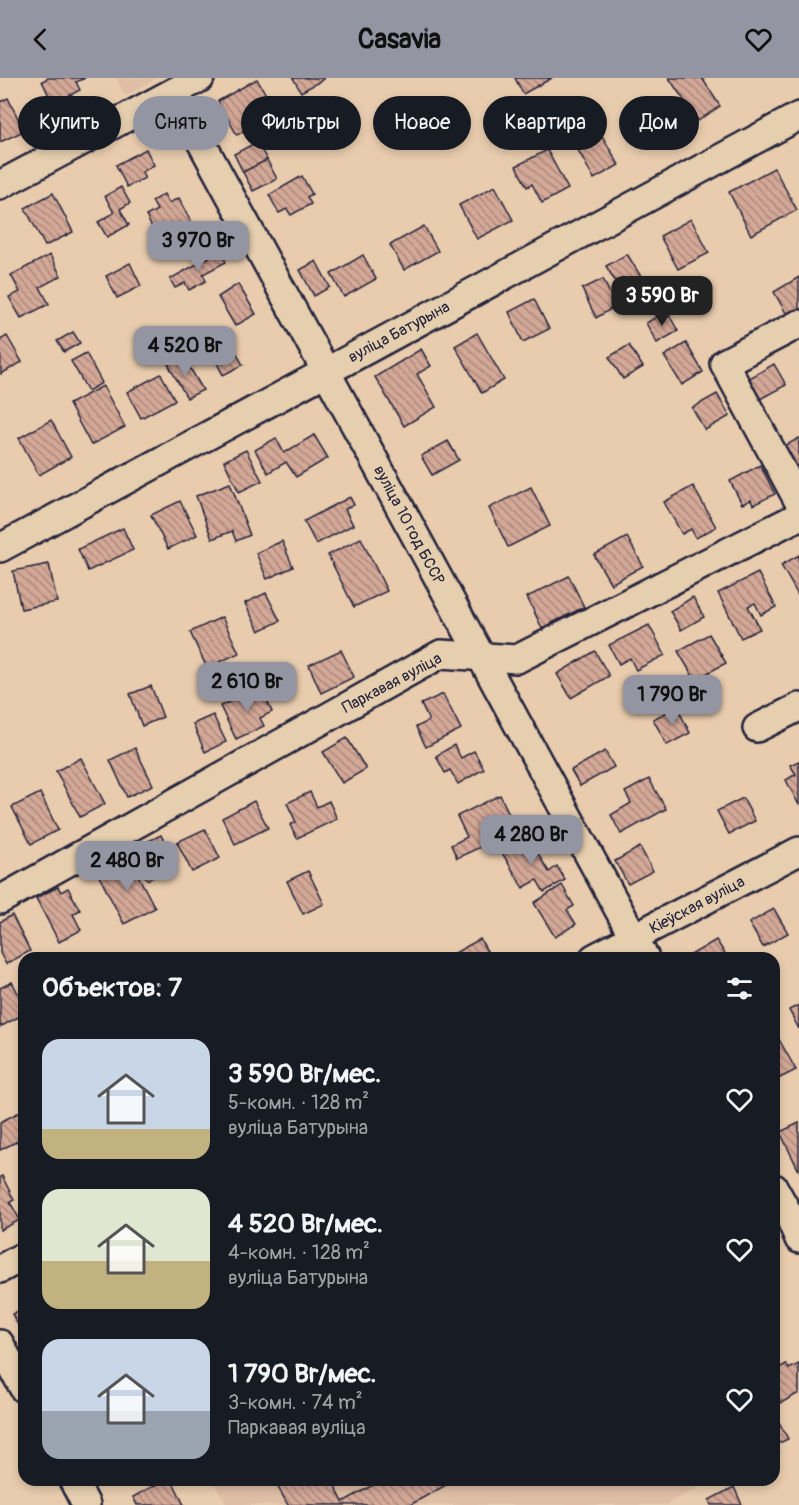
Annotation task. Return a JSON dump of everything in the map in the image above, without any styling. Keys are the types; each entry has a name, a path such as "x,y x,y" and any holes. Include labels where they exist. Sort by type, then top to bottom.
{"street":[{"path":"0,185 200,78"},
{"name":"вуліца 10 год БССР","path":"174,92 639,948"},
{"name":"вуліца Батурына","path":"0,548 799,116"},
{"path":"799,324 724,363 799,502"},
{"name":"Паркавая вуліца","path":"0,900 441,654 516,659 799,516"},
{"path":"757,728 799,707"},
{"name":"Кіеўская вуліца","path":"621,952 639,948 799,851"},
{"path":"780,1199 799,1239"},
{"path":"0,1269 18,1259"},
{"path":"0,1344 18,1378"},
{"path":"76,1486 86,1505"}],"shaded area":[{"path":"116,78 157,78 125,96"},
{"path":"216,1486 698,1487 666,1505 227,1505"}],"building":[{"path":"48,78 85,78 76,82 80,90 68,96 49,96 42,81"},
{"path":"293,78 323,78 324,79 301,92"},
{"path":"515,78 552,78 523,94"},
{"path":"669,78 702,78 720,106 699,120 699,96 681,96"},
{"path":"257,79 267,96 241,96 241,133 237,135 229,121 229,96 227,96"},
{"path":"8,98 18,119 18,134 0,142 0,102"},
{"path":"607,144 619,165 594,179 578,150 607,150"},
{"path":"146,150 154,165 142,172 145,178 127,187 116,165"},
{"path":"242,150 261,150 267,160 243,172 234,154"},
{"path":"547,150 568,189 542,203 532,184 527,187 516,166"},
{"path":"267,160 277,179 253,191 243,172"},
{"path":"774,168 797,210 751,235 729,192"},
{"path":"302,176 312,194 307,197 311,204 291,215 287,209 279,213 269,195"},
{"path":"495,186 513,220 477,239 459,205"},
{"path":"121,187 130,203 120,209 129,225 107,237 98,222 114,213 105,196"},
{"path":"53,193 73,232 45,246 25,208"},
{"path":"164,194 169,203 179,198 198,235 191,240 196,250 182,258 177,248 166,254 146,216 157,210 152,201"},
{"path":"691,219 709,253 678,269 660,236"},
{"path":"424,226 438,251 404,270 390,245"},
{"path":"220,251 226,262 203,274 206,281 189,290 185,283 175,288 170,279"},
{"path":"627,254 643,280 634,286 637,291 625,298 606,266"},
{"path":"50,255 61,276 40,287 49,304 21,318 9,297 20,292 11,275"},
{"path":"363,255 376,279 344,297 331,274"},
{"path":"316,261 330,287 314,296 300,270"},
{"path":"130,263 141,286 117,298 106,276"},
{"path":"799,277 799,315 790,320 774,292"},
{"path":"603,279 616,306 596,318 582,289"},
{"path":"238,284 256,314 235,326 218,297"},
{"path":"534,299 549,329 523,342 509,312"},
{"path":"667,311 678,331 657,343 646,323"},
{"path":"73,332 80,343 64,352 57,341"},
{"path":"477,333 504,380 482,393 455,346"},
{"path":"227,335 243,365 223,375 208,345"},
{"path":"7,336 22,362 1,374 0,340"},
{"path":"686,343 703,372 682,385 664,356"},
{"path":"629,345 643,367 623,379 609,357"},
{"path":"421,349 431,366 417,374 436,407 404,426 375,377"},
{"path":"86,353 102,383 88,391 71,361"},
{"path":"183,356 203,390 187,398 168,364"},
{"path":"774,364 786,385 760,399 748,379"},
{"path":"161,374 175,400 141,418 127,392"},
{"path":"103,386 125,427 91,445 69,404"},
{"path":"717,394 730,416 705,430 692,408"},
{"path":"51,420 71,457 39,475 19,438"},
{"path":"314,435 328,458 296,477 286,462 268,473 255,450 276,438 284,453"},
{"path":"799,438 799,476 783,447"},
{"path":"448,441 459,460 432,475 421,456"},
{"path":"246,450 262,481 239,492 224,461"},
{"path":"760,465 775,494 753,505 751,500 742,504 730,481"},
{"path":"230,483 250,535 236,541 232,531 212,539 196,496"},
{"path":"693,486 716,527 696,538 691,529 682,534 664,502"},
{"path":"531,487 550,526 508,547 489,508"},
{"path":"350,497 354,505 345,509 353,525 316,544 304,521"},
{"path":"180,501 197,535 168,549 151,515"},
{"path":"123,528 133,550 88,571 78,549"},
{"path":"627,537 643,566 611,584 594,555"},
{"path":"361,538 387,591 354,607 328,555"},
{"path":"282,541 293,567 267,579 256,553"},
{"path":"799,555 799,597 781,565"},
{"path":"49,564 57,602 21,609 13,571"},
{"path":"758,573 776,607 761,615 755,603 748,606 760,629 741,638 718,593"},
{"path":"569,576 584,607 542,628 527,597"},
{"path":"266,593 280,621 259,631 245,603"},
{"path":"693,597 704,617 681,630 670,611"},
{"path":"222,617 239,653 207,668 190,632"},
{"path":"649,625 665,655 636,670 630,658 619,664 609,645"},
{"path":"709,634 726,663 695,680 678,651"},
{"path":"341,650 354,677 321,693 309,665"},
{"path":"595,651 609,676 571,698 557,674"},
{"path":"151,686 163,717 142,726 130,694"},
{"path":"261,687 272,712 260,718 264,726 236,739 220,706"},
{"path":"443,694 461,729 426,747 416,727 429,721 421,704"},
{"path":"677,707 690,733 667,745 653,719"},
{"path":"213,715 226,742 205,752 193,724"},
{"path":"347,738 366,769 342,783 323,752"},
{"path":"454,745 461,758 474,751 484,769 458,784 450,770 445,773 436,756"},
{"path":"135,748 153,785 127,797 110,760"},
{"path":"605,751 614,767 580,786 571,770"},
{"path":"81,758 105,804 80,817 56,771"},
{"path":"799,761 799,805 786,780 796,774 790,765"},
{"path":"649,779 666,809 621,834 611,815 631,803 625,792"},
{"path":"310,792 317,807 329,801 337,819 297,838 290,825 296,822 287,803"},
{"path":"40,793 58,830 31,844 12,807"},
{"path":"500,795 510,816 482,829 489,843 457,858 451,845 467,837 457,816"},
{"path":"743,798 755,821 729,834 717,811"},
{"path":"254,801 268,828 235,844 222,818"},
{"path":"205,829 220,858 192,872 177,842"},
{"path":"161,835 176,866 147,880 132,849"},
{"path":"527,836 549,872 557,866 565,880 544,892 537,880 523,888 501,851"},
{"path":"640,847 653,871 628,884 615,861"},
{"path":"130,860 155,908 124,924 99,876"},
{"path":"308,871 324,904 303,914 287,881"},
{"path":"562,885 574,906 567,910 576,924 555,937 534,903"},
{"path":"58,887 61,892 68,888 80,910 73,914 81,930 59,942 36,898"},
{"path":"774,909 788,933 763,947 749,923"},
{"path":"12,915 30,951 18,952 18,958 6,964 0,953 0,922"},
{"path":"480,939 488,952 457,952"},
{"path":"716,940 724,952 696,952"},
{"path":"12,982 18,993 18,1017 0,1027 0,988"},
{"path":"799,1005 799,1029 789,1010"},
{"path":"780,1041 796,1070 780,1078"},
{"path":"18,1113 18,1141 0,1150 0,1122"},
{"path":"799,1123 799,1171 780,1132"},
{"path":"2,1176 14,1200 10,1202 18,1221 0,1230 0,1177"},
{"path":"18,1311 18,1325 12,1314"},
{"path":"786,1364 789,1369 799,1364 799,1393 781,1403 780,1401 780,1368"},
{"path":"780,1424 788,1439 780,1443"},
{"path":"153,1486 175,1486 184,1505 137,1505 133,1497"},
{"path":"277,1486 335,1486 343,1502 371,1486 444,1486 410,1505 288,1505"},
{"path":"734,1487 742,1505 711,1505 709,1500"}]}
